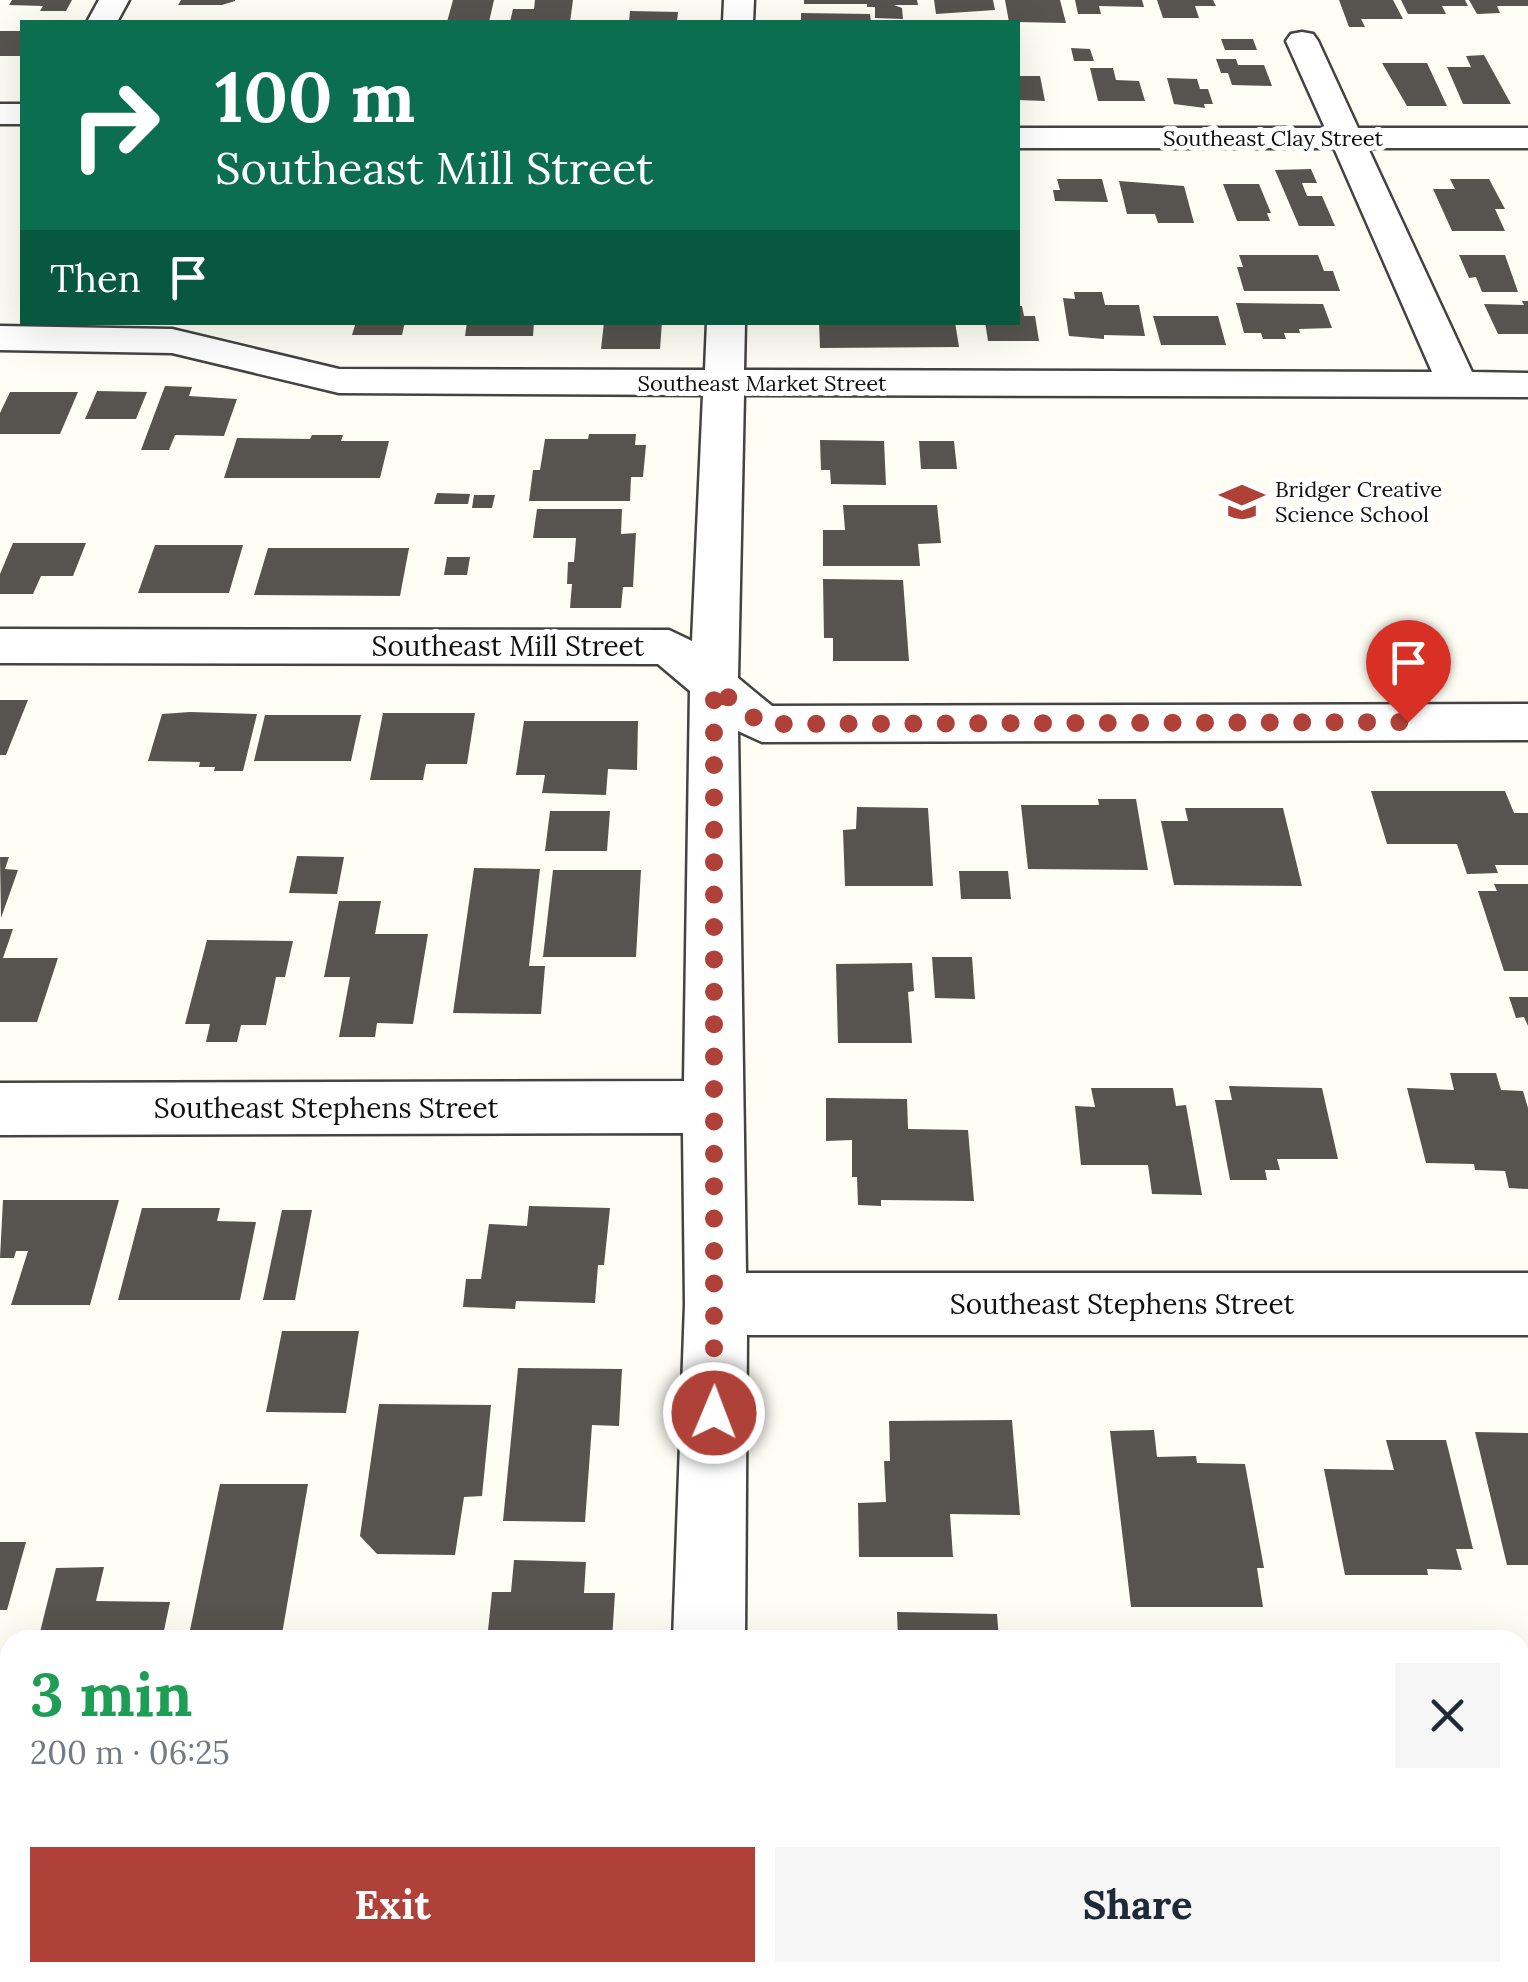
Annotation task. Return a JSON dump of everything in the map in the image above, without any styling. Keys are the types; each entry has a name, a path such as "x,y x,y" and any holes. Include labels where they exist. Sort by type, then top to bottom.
{"street":[{"path":"1302,41 1458,385"},
{"name":"Southeast Clay Street","path":"1020,138 1528,138"},
{"path":"709,1630 716,1304 712,1107 714,686 726,325"},
{"name":"Southeast Market Street","path":"0,338 172,341 339,381 1528,385"},
{"name":"Southeast Mill Street","path":"0,646 668,646 762,724 1528,722"},
{"name":"Southeast Stephens Street","path":"0,1109 712,1107"},
{"name":"Southeast Stephens Street","path":"716,1304 1528,1304"}],"building":[{"path":"12,0 72,0 66,11 40,11 43,6 9,5"},
{"path":"181,0 235,1 222,5 178,5"},
{"path":"453,0 494,0 489,20 448,20"},
{"path":"535,0 573,0 570,20 510,20 513,9 534,9"},
{"path":"804,0 917,0 918,5 894,5 902,8 903,19 875,18 875,7 867,4 804,4"},
{"path":"934,0 993,0 995,10 936,14"},
{"path":"1005,0 1060,0 1066,23 1020,22 1009,20"},
{"path":"1075,0 1142,0 1144,7 1099,6 1101,14 1078,14"},
{"path":"1157,0 1213,0 1216,6 1195,6 1199,18 1163,18"},
{"path":"1339,0 1393,0 1403,19 1361,19 1365,27 1349,27"},
{"path":"1401,0 1465,0 1468,6 1442,6 1446,14 1408,14"},
{"path":"1469,0 1528,0 1528,6 1497,6 1500,13 1477,14"},
{"path":"630,11 678,12 677,20 629,20"},
{"path":"801,13 870,14 871,20 801,20"},
{"path":"0,31 20,31 20,56 0,56"},
{"path":"1221,39 1253,39 1257,50 1225,50"},
{"path":"1071,48 1090,49 1094,61 1074,61"},
{"path":"1484,55 1511,104 1463,104 1447,67 1471,67 1466,56"},
{"path":"1216,59 1236,59 1238,65 1264,65 1272,86 1232,85 1228,73 1221,73"},
{"path":"1382,63 1427,63 1447,106 1407,106"},
{"path":"1090,68 1113,68 1116,80 1139,81 1145,101 1098,101"},
{"path":"1020,76 1040,76 1045,101 1020,100"},
{"path":"1167,78 1197,79 1200,89 1208,89 1213,104 1204,104 1205,108 1174,104"},
{"path":"1311,169 1317,183 1302,183 1307,196 1322,196 1335,226 1299,226 1275,170"},
{"path":"1057,179 1102,179 1108,202 1055,201 1053,190 1060,190"},
{"path":"1450,179 1489,179 1505,209 1495,209 1505,231 1452,231 1433,189 1455,189"},
{"path":"1119,181 1184,186 1194,223 1158,223 1155,214 1127,214"},
{"path":"1223,184 1259,184 1271,213 1267,213 1270,221 1237,221"},
{"path":"1239,255 1318,255 1324,271 1333,271 1340,291 1244,291 1237,267 1243,267"},
{"path":"1459,255 1505,255 1518,292 1482,292 1476,277 1469,278"},
{"path":"1074,292 1102,292 1105,305 1139,305 1145,336 1069,336 1063,298 1075,299"},
{"path":"1522,301 1528,301 1528,334 1498,334 1484,304 1524,305"},
{"path":"1236,303 1323,304 1332,328 1299,329 1300,333 1284,333 1286,339 1263,339 1261,333 1244,333"},
{"path":"1020,306 1024,316 1035,316 1039,341 988,341 985,325 1020,325"},
{"path":"1153,316 1218,316 1226,345 1161,345"},
{"path":"355,325 404,325 402,335 352,335"},
{"path":"467,325 534,325 533,336 465,336"},
{"path":"604,325 662,325 660,349 601,349"},
{"path":"819,325 955,325 959,347 820,348"},
{"path":"165,386 192,387 189,396 237,399 224,436 175,435 169,450 141,450"},
{"path":"97,391 147,392 136,419 85,419"},
{"path":"10,392 78,392 60,434 0,434 0,413"},
{"path":"589,434 636,434 635,445 646,445 643,477 631,477 630,501 529,501 533,470 540,470 545,439 588,439"},
{"path":"312,435 343,435 341,441 389,441 380,478 224,478 237,438 310,439"},
{"path":"820,440 884,441 886,485 831,484 830,470 821,470"},
{"path":"919,441 954,441 957,469 921,469"},
{"path":"437,493 470,494 468,504 434,504"},
{"path":"474,495 495,495 492,508 472,508"},
{"path":"843,505 937,505 941,543 918,544 920,566 823,566 823,530 845,530"},
{"path":"537,509 622,509 621,534 636,533 633,587 623,587 621,608 570,608 572,584 567,584 568,562 574,562 576,538 533,538"},
{"path":"13,543 86,543 73,576 41,576 33,594 0,594 0,574"},
{"path":"155,545 243,545 229,593 138,593"},
{"path":"268,548 409,548 400,596 254,595"},
{"path":"447,557 470,557 467,575 444,575"},
{"path":"823,579 903,580 909,661 833,661 833,638 824,638"},
{"path":"0,700 28,700 6,755 0,755"},
{"path":"383,713 475,713 467,764 426,764 423,780 370,780"},
{"path":"162,714 257,714 243,771 214,771 215,767 199,767 200,762 148,761"},
{"path":"265,715 361,715 351,761 254,761"},
{"path":"524,721 638,721 637,770 608,769 606,795 542,793 545,775 516,775"},
{"path":"1371,791 1505,791 1514,813 1528,813 1528,865 1495,865 1498,873 1467,874 1457,844 1387,844"},
{"path":"1098,799 1136,799 1148,870 1028,869 1021,805 1099,805"},
{"path":"857,807 928,808 933,886 845,886 843,830 856,829"},
{"path":"1185,808 1283,808 1302,886 1174,885 1161,821 1188,821"},
{"path":"550,811 610,811 607,851 545,851"},
{"path":"297,856 344,857 337,894 289,893"},
{"path":"0,857 9,857 5,869 18,870 1,918"},
{"path":"474,868 540,869 529,966 545,966 541,1014 453,1013"},
{"path":"553,870 641,870 636,957 543,957"},
{"path":"959,871 1008,871 1011,899 961,899"},
{"path":"1494,884 1528,884 1528,971 1504,971 1478,891 1497,891"},
{"path":"339,901 381,901 375,934 428,934 413,1024 377,1023 375,1037 339,1037 350,977 324,977"},
{"path":"0,929 13,929 3,958 58,958 37,1022 0,1022"},
{"path":"207,940 293,941 285,977 276,977 266,1025 241,1025 237,1042 206,1042 210,1024 185,1024"},
{"path":"932,957 972,957 975,999 935,998"},
{"path":"912,963 914,991 908,992 912,1043 838,1043 836,964"},
{"path":"1509,997 1528,997 1528,1026 1524,1017 1516,1018"},
{"path":"1450,1073 1496,1073 1501,1090 1523,1091 1528,1108 1528,1189 1509,1188 1505,1171 1475,1170 1474,1164 1426,1163 1407,1088 1454,1090"},
{"path":"1229,1086 1322,1088 1338,1159 1277,1159 1280,1170 1265,1170 1267,1180 1230,1180 1215,1100 1232,1100"},
{"path":"1091,1088 1173,1088 1176,1106 1186,1105 1202,1195 1152,1194 1148,1165 1081,1165 1075,1106 1095,1107"},
{"path":"826,1098 907,1099 908,1129 968,1130 974,1201 881,1200 881,1206 858,1205 857,1177 852,1177 852,1140 826,1141"},
{"path":"3,1200 119,1200 90,1305 11,1305 28,1251 16,1251 14,1258 0,1258"},
{"path":"529,1206 610,1208 595,1303 516,1301 515,1309 463,1307 466,1279 481,1279 489,1224 527,1226"},
{"path":"142,1208 220,1208 217,1221 256,1222 240,1300 118,1300"},
{"path":"282,1210 312,1210 295,1300 263,1300"},
{"path":"282,1331 359,1331 346,1413 266,1412"},
{"path":"518,1368 622,1369 619,1426 592,1425 585,1522 503,1521"},
{"path":"379,1404 491,1405 482,1496 464,1497 455,1555 377,1554 360,1536"},
{"path":"1012,1420 1020,1515 950,1514 953,1557 859,1557 858,1503 886,1502 884,1461 890,1461 889,1421"},
{"path":"1154,1430 1157,1457 1196,1456 1197,1463 1245,1464 1264,1568 1257,1568 1263,1607 1131,1607 1110,1431"},
{"path":"1475,1432 1528,1433 1528,1565 1507,1565"},
{"path":"1386,1440 1446,1440 1473,1549 1456,1549 1462,1570 1427,1569 1428,1575 1345,1575 1324,1469 1394,1470"},
{"path":"220,1484 308,1484 283,1630 190,1630"},
{"path":"0,1542 26,1542 7,1610 0,1610"},
{"path":"514,1560 586,1562 584,1593 615,1593 613,1630 488,1630 492,1592 511,1592"},
{"path":"104,1567 96,1601 170,1602 164,1630 40,1630 56,1568"},
{"path":"897,1612 997,1614 998,1630 898,1630"}],"place":[{"name":"Bridger Creative Science School","path":"1242,502"}],"route":[{"path":"714,1413 714,686 762,724 1408,722"}]}
